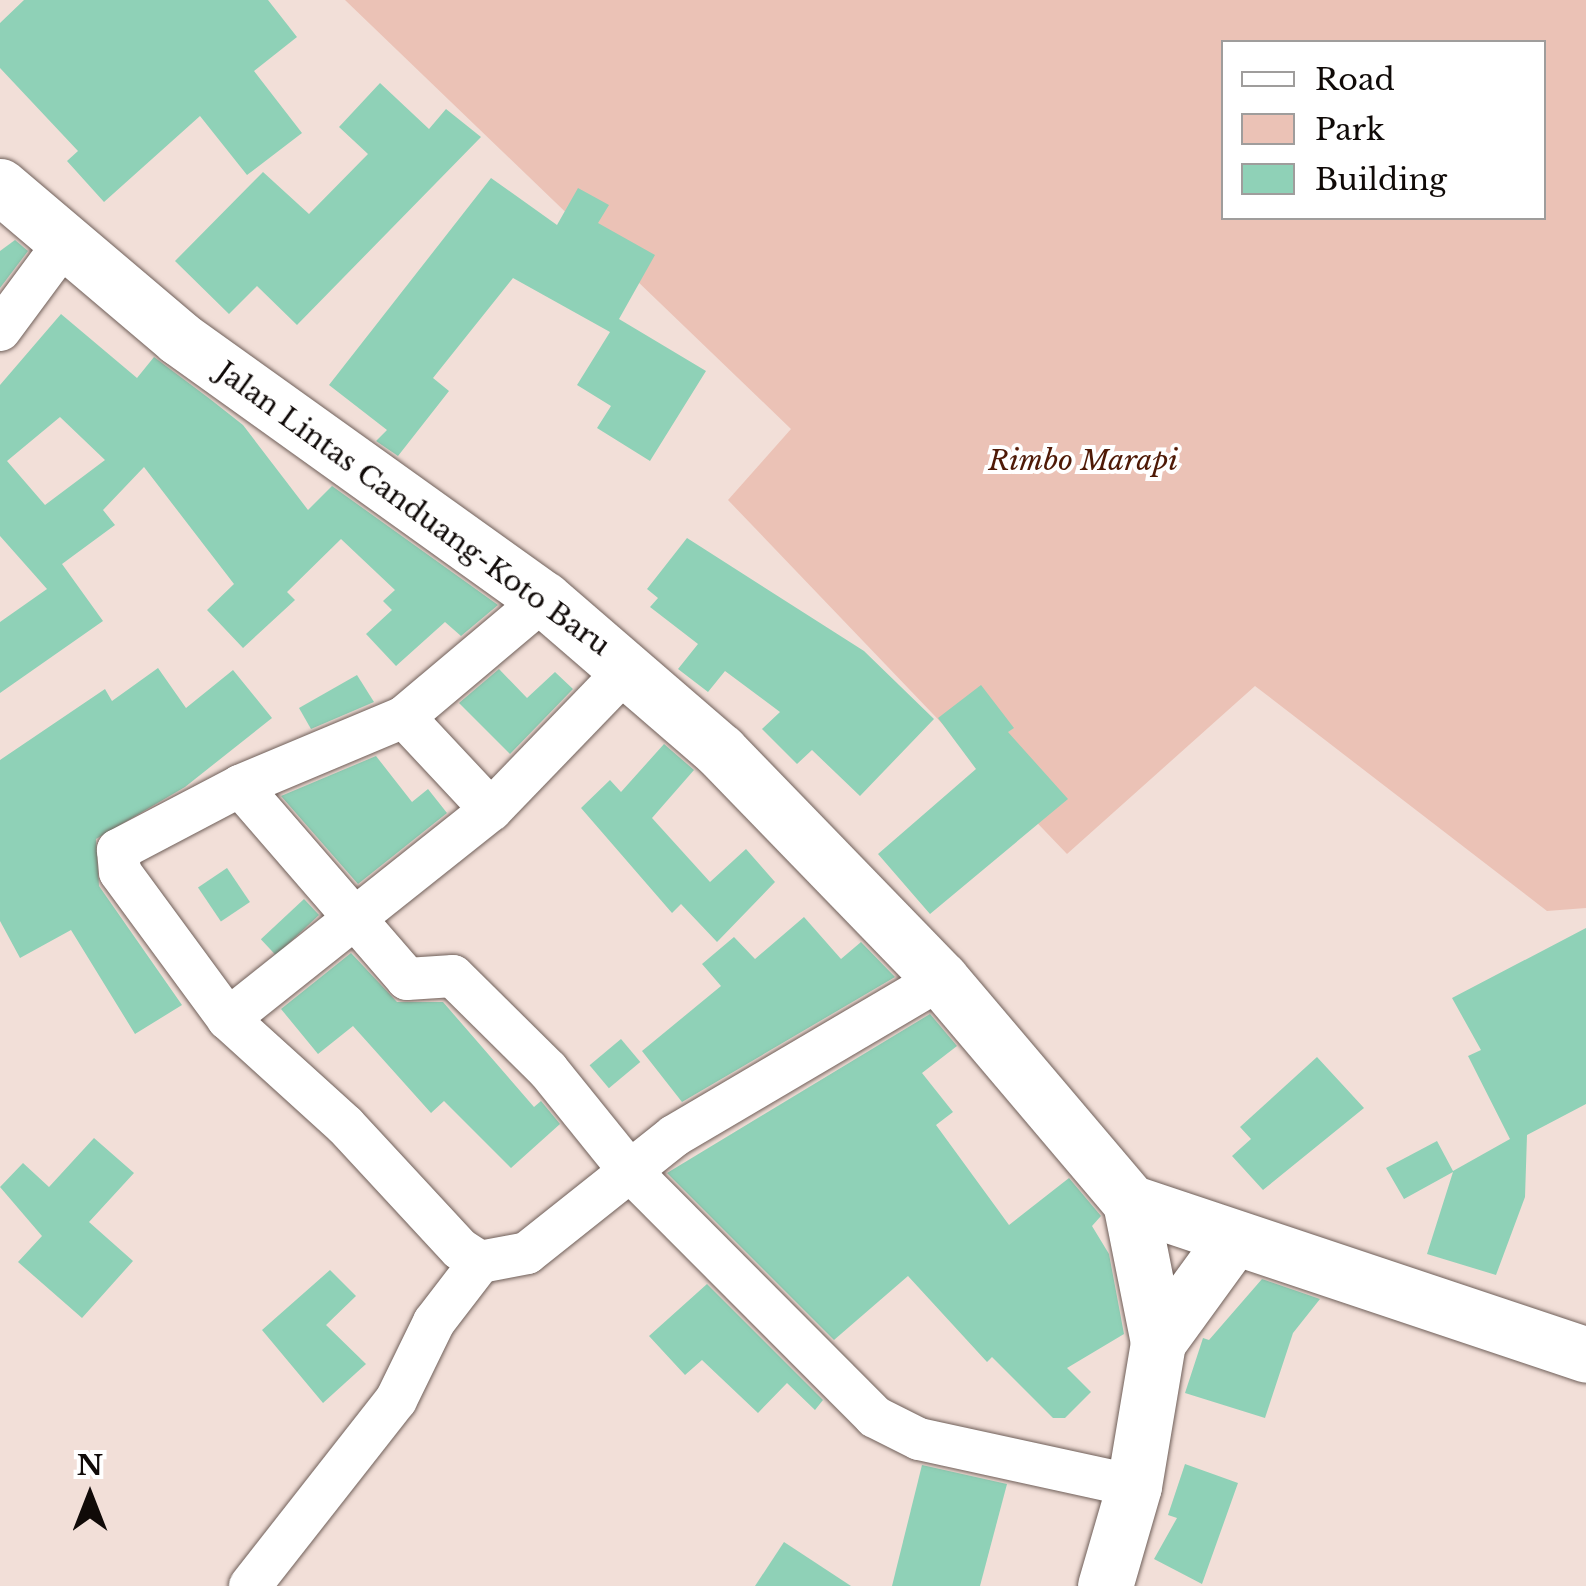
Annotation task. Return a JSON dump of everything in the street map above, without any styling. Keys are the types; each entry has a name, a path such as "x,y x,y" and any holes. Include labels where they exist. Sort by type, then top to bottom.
{"main road":[{"name":"Jalan Lintas Canduang-Koto Baru","path":"0,186 63,244 179,338 544,599 628,668 720,751 941,979 1130,1202 1232,1240 1398,1286 1586,1355"},
{"path":"1105,1586 1134,1486 1158,1342 1130,1202"},
{"path":"1158,1342 1232,1240"}],"street":[{"path":"0,330 63,244"},
{"path":"480,1262 228,1018 120,872 118,850 240,786 404,717 544,599"},
{"path":"228,1018 491,810 628,668"},
{"path":"404,717 491,810"},
{"path":"240,786 356,914 407,979 452,976 548,1070 627,1168 876,1416 918,1439 1134,1486"},
{"path":"250,1586 396,1400 434,1322 480,1262 527,1254 627,1168 941,979"}],"green space":[{"name":"Rimbo Marapi","path":"345,0 1586,0 1586,908 1547,911 1255,686 1067,854 728,500 791,429"}],"building":[{"path":"24,0 268,0 297,37 254,71 302,133 247,175 200,116 104,202 67,161 78,151 0,68 0,23"},
{"path":"380,83 429,129 446,109 481,137 297,325 257,286 229,314 175,261 263,172 309,214 368,154 339,127"},
{"path":"491,178 557,225 578,188 609,205 598,223 655,255 619,319 706,371 650,461 597,428 611,406 577,385 610,332 513,278 433,378 449,391 398,456 376,441 387,430 329,385"},
{"path":"15,240 28,251 0,288 0,251"},
{"path":"61,314 137,378 154,357 243,425 308,510 332,486 498,605 461,636 445,622 396,666 366,634 392,610 383,601 395,590 341,539 287,592 295,600 243,648 207,610 234,584 144,467 103,510 115,525 62,564 103,621 0,693 0,622 47,589 0,536 0,385","holes":["60,417 105,460 45,505 7,461"]},
{"path":"687,538 864,651 934,719 860,796 812,750 797,764 762,729 780,712 725,671 708,692 678,669 698,644 650,607 658,598 647,589"},
{"path":"158,668 186,708 233,670 272,718 185,787 96,839 99,886 182,1005 135,1034 71,930 20,958 0,921 0,760 105,689 112,701"},
{"path":"499,669 527,698 555,672 573,689 510,754 459,703"},
{"path":"357,675 374,702 311,729 299,708"},
{"path":"981,685 1014,728 1008,732 1068,799 930,914 878,854 976,769 938,718"},
{"path":"664,744 694,770 652,818 710,882 746,849 775,882 717,942 681,904 672,913 581,808 610,780 621,792"},
{"path":"376,756 412,802 428,789 447,813 358,884 281,796"},
{"path":"227,868 250,902 221,922 198,888"},
{"path":"304,899 319,915 276,955 261,939"},
{"path":"804,917 841,959 861,942 895,977 682,1102 642,1051 721,986 702,964 734,937 755,959"},
{"path":"1586,928 1586,1104 1527,1135 1525,1197 1496,1275 1427,1254 1453,1172 1404,1199 1386,1168 1437,1141 1453,1171 1510,1139 1468,1056 1481,1050 1452,998"},
{"path":"351,953 397,1002 443,1002 534,1107 541,1101 560,1124 511,1168 444,1101 431,1113 353,1026 318,1054 281,1009"},
{"path":"930,1014 957,1046 922,1073 953,1112 936,1125 1009,1225 1069,1178 1101,1216 1092,1226 1109,1254 1124,1334 1067,1368 1091,1392 1065,1418 1053,1418 992,1357 987,1362 908,1276 834,1340 667,1173"},
{"path":"621,1039 640,1062 609,1088 590,1065"},
{"path":"1317,1057 1364,1108 1263,1190 1232,1156 1251,1139 1240,1127"},
{"path":"94,1138 134,1173 89,1222 133,1261 82,1318 18,1262 42,1236 0,1187 23,1163 49,1187"},
{"path":"330,1270 356,1296 326,1325 366,1364 323,1403 262,1330"},
{"path":"1262,1279 1320,1299 1293,1333 1265,1418 1185,1393 1203,1338 1209,1340"},
{"path":"707,1284 823,1400 815,1410 787,1383 758,1413 702,1360 685,1375 649,1336"},
{"path":"1185,1464 1238,1483 1202,1584 1154,1559 1177,1518 1168,1515"},
{"path":"922,1465 1007,1484 980,1586 892,1586"},
{"path":"784,1542 851,1586 755,1586"}]}
